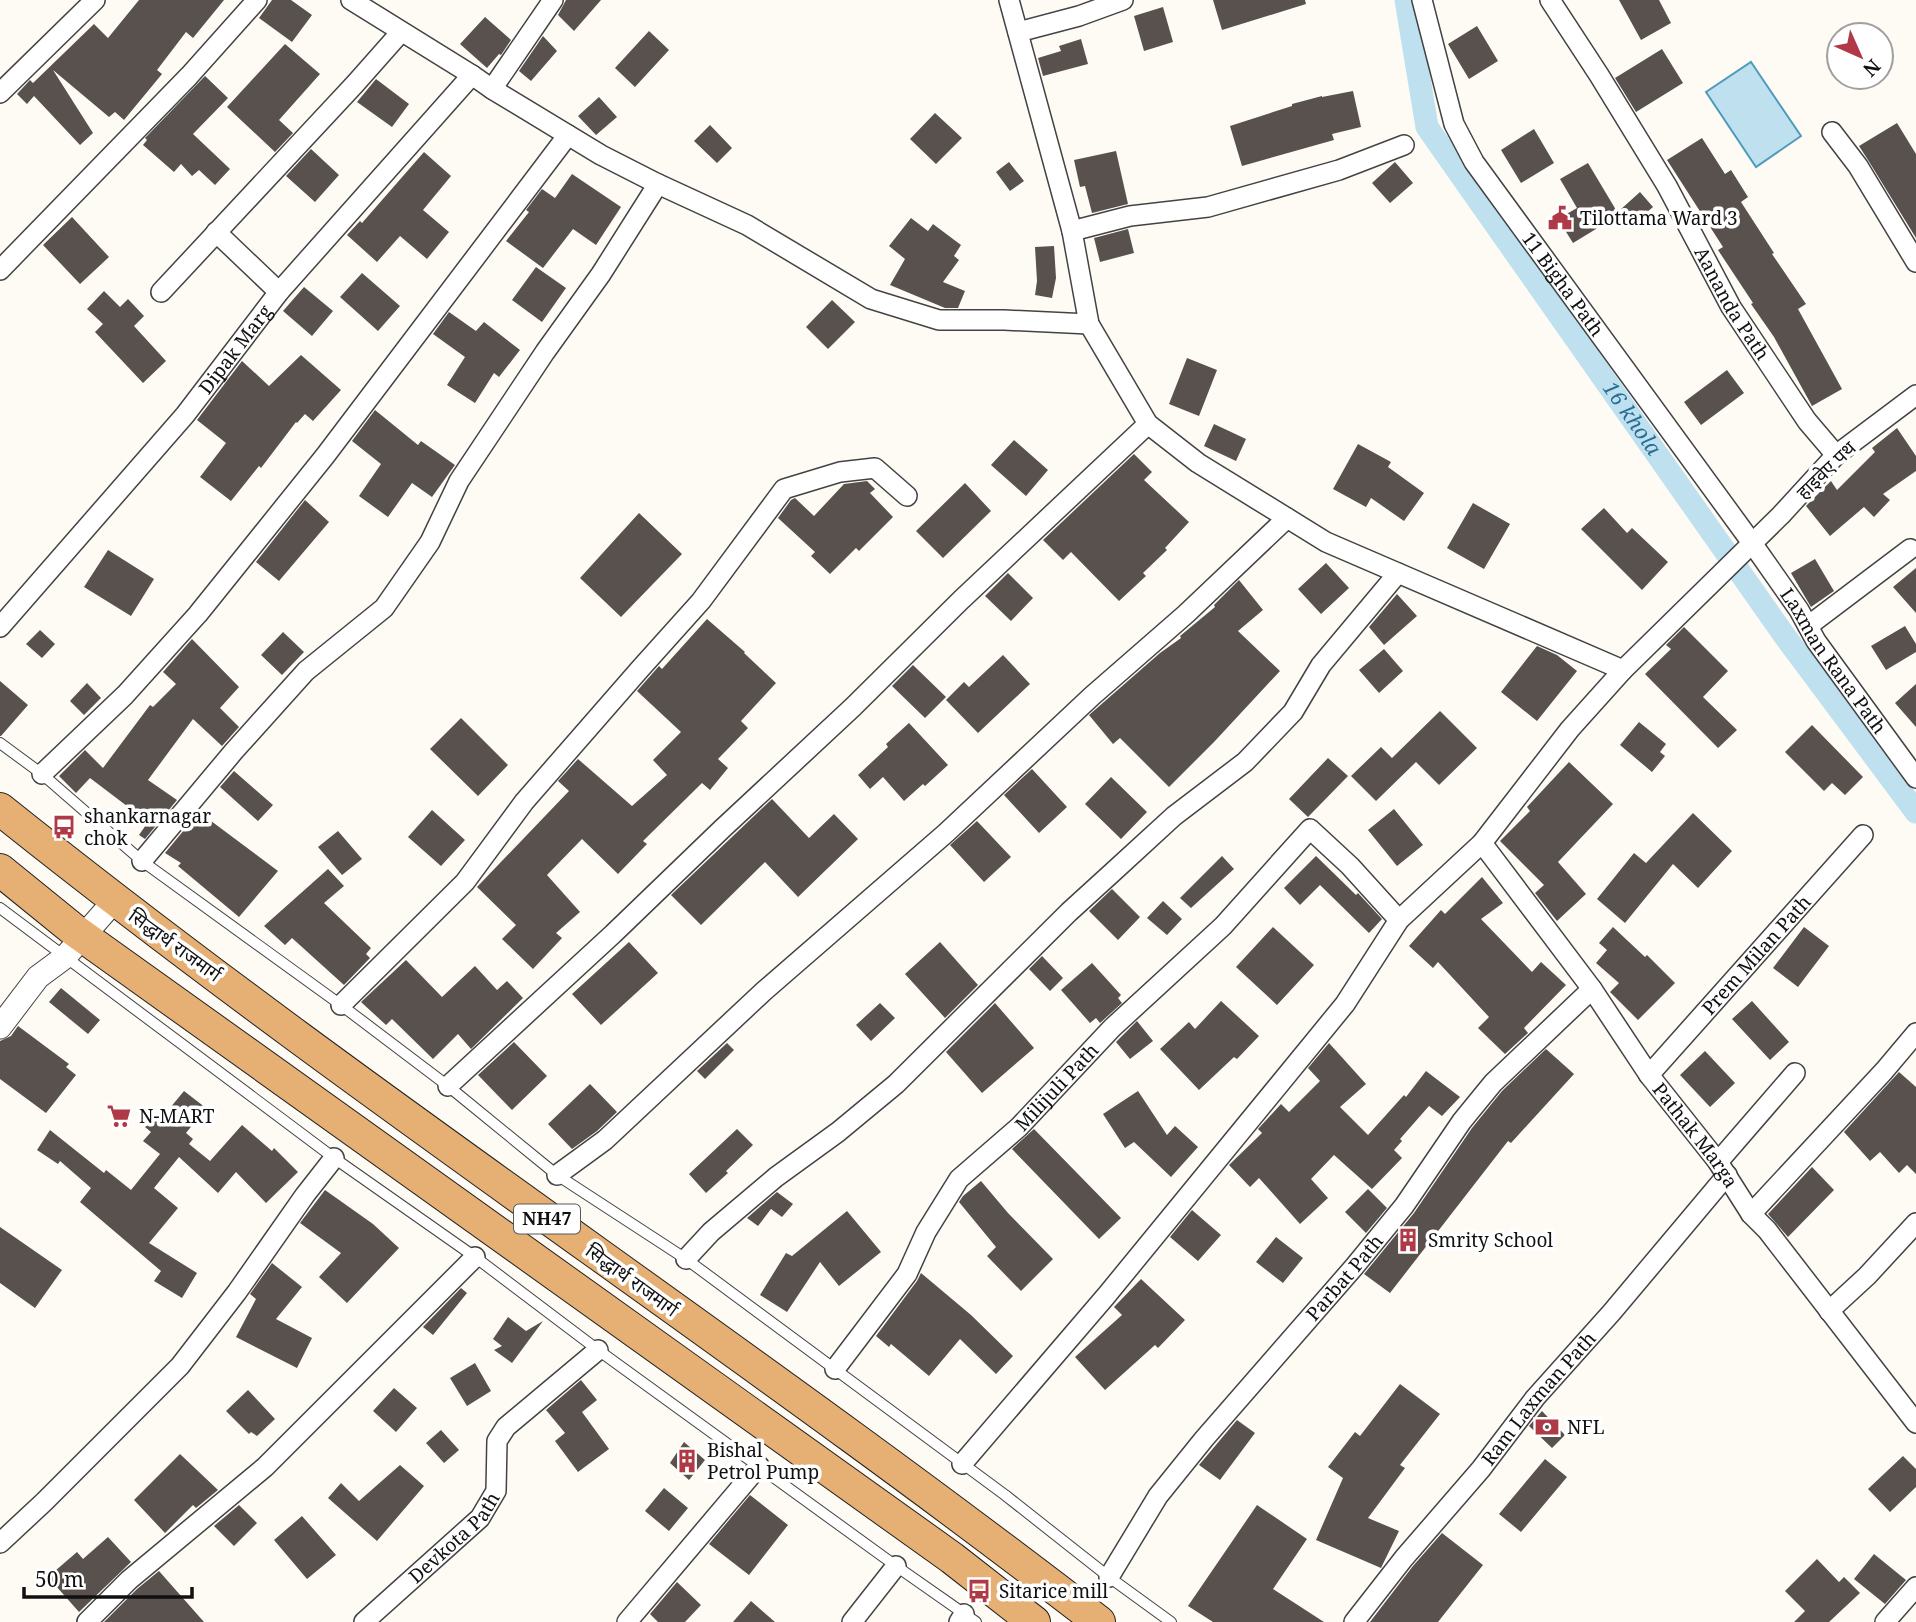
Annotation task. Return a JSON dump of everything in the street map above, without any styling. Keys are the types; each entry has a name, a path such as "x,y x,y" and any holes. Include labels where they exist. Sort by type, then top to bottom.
{"highway":[{"name":"सिद्धार्थ राजमार्ग","path":"0,809 115,900 514,1194 977,1528 1099,1622"},
{"name":"सिद्धार्थ राजमार्ग","path":"0,870 74,947 952,1558 1034,1622"}],"street":[{"path":"0,93 95,0"},
{"path":"0,270 189,76 257,0"},
{"path":"351,0 568,135 657,184 747,225 871,299 939,320 1089,324"},
{"path":"492,89 553,0"},
{"path":"1009,0 1072,231 1089,324 1148,424 1198,463 1326,542 1623,670"},
{"path":"1018,32 1079,16 1122,0"},
{"name":"11 Bigha Path","path":"1422,0 1454,124 1474,162 1748,548"},
{"name":"Aananda Path","path":"1550,0 1667,186 1731,307 1807,421 1836,455"},
{"path":"161,292 401,32"},
{"name":"Dipak Marg","path":"0,627 185,415 279,292 472,75"},
{"path":"1832,132 1857,166 1916,262"},
{"path":"42,774 125,695 198,614 325,456 568,135"},
{"path":"1072,231 1130,216 1208,207 1339,170 1404,145"},
{"path":"142,861 234,751 306,671 384,608 430,542 459,481 601,274 657,184"},
{"path":"216,232 279,292"},
{"name":"हाइवेए पथ","path":"962,1464 1106,1296 1345,1004 1399,920 1482,843 1570,729 1623,670 1781,515 1836,455 1916,395"},
{"path":"448,1086 843,717 961,600 1148,424"},
{"path":"341,1005 465,882 524,802 701,601 784,489 840,472 875,468 907,496"},
{"path":"557,1175 605,1140 764,991 946,833 1287,518"},
{"name":"Laxman Rana Path","path":"1748,548 1799,610 1816,641 1915,774"},
{"path":"1808,626 1910,549"},
{"path":"686,1259 711,1232 776,1177 838,1132 896,1084 1105,879 1174,816 1245,762 1293,712 1321,665 1398,573"},
{"name":"Milijuli Path","path":"835,1369 907,1274 926,1232 959,1179 1019,1127 1112,1028 1223,926 1310,829 1350,866 1399,920"},
{"name":"Prem Milan Path","path":"1649,1075 1863,835"},
{"name":"Pathak Marga","path":"1482,843 1592,989 1649,1075 1723,1169 1751,1214 1767,1230 1916,1423"},
{"path":"0,1027 38,977 74,947 115,900"},
{"name":"Parbat Path","path":"1108,1577 1158,1496 1404,1206 1462,1121 1485,1093 1592,989"},
{"path":"1751,1214 1916,1033"},
{"name":"Ram Laxman Path","path":"1354,1622 1404,1558 1481,1469 1535,1398 1612,1312 1795,1073"},
{"path":"0,1543 180,1366 334,1158"},
{"path":"1829,1311 1867,1276 1916,1223"},
{"path":"87,1622 129,1580 265,1467 475,1257"},
{"name":"Devkota Path","path":"364,1622 480,1518 496,1491 497,1441 506,1427 598,1350"},
{"path":"627,1622 759,1466"},
{"path":"852,1622 896,1566"},
{"path":"1885,1622 1916,1587"}],"lane":[{"path":"0,743 42,774 142,861 341,1005 448,1086 557,1175 686,1259 1171,1622"},
{"path":"0,908 74,947 334,1158 475,1257 966,1619"}],"water":[{"path":"1751,62 1801,136 1756,167 1706,92"}],"building":[{"path":"139,0 224,0 193,38 186,32 157,70 162,74 124,120 115,112 109,117 53,70 93,133 80,145 34,96 27,104 17,94 30,80 33,83 94,24 108,38"},
{"path":"272,0 291,0 312,15 292,42 259,18"},
{"path":"566,0 601,0 574,31 558,15"},
{"path":"1213,0 1305,0 1306,4 1222,30"},
{"path":"1619,0 1659,0 1671,23 1641,40"},
{"path":"1163,7 1173,42 1144,51 1134,16"},
{"path":"485,17 511,40 501,55 487,68 460,44"},
{"path":"1477,26 1498,61 1469,79 1448,44"},
{"path":"649,31 669,50 635,87 615,68"},
{"path":"543,36 557,51 531,81 519,71"},
{"path":"1081,39 1088,64 1043,76 1038,58 1061,51 1059,46"},
{"path":"285,44 320,74 279,120 293,133 275,152 227,107"},
{"path":"1662,49 1683,83 1636,112 1615,78"},
{"path":"205,76 228,98 193,134 230,169 215,185 199,170 192,176 181,164 174,172 143,145 147,140 145,138"},
{"path":"376,79 409,104 392,127 357,102"},
{"path":"1353,91 1361,127 1332,134 1334,140 1242,166 1230,126 1292,104"},
{"path":"599,97 617,117 596,135 578,116"},
{"path":"935,113 962,138 936,164 910,139"},
{"path":"1897,123 1916,154 1916,238 1859,146"},
{"path":"710,125 732,148 717,163 694,141"},
{"path":"1534,129 1554,163 1521,183 1501,150"},
{"path":"1702,138 1725,174 1731,170 1748,197 1741,202 1806,304 1798,309 1842,389 1812,406 1774,337 1718,250 1723,247 1667,160"},
{"path":"311,149 339,175 315,202 286,176"},
{"path":"1116,151 1128,204 1092,213 1085,186 1080,187 1074,160"},
{"path":"424,152 451,176 423,210 449,232 427,259 400,236 377,262 347,235 360,221 362,223"},
{"path":"1009,162 1024,181 1010,191 996,172"},
{"path":"1395,162 1413,183 1390,203 1372,183"},
{"path":"1588,163 1619,215 1573,243 1558,219 1577,208 1560,179"},
{"path":"572,174 621,207 596,245 573,229 543,268 506,241 529,212 526,210 542,189 555,198"},
{"path":"1640,192 1653,207 1633,224 1620,210"},
{"path":"72,217 109,257 80,284 43,245"},
{"path":"911,218 928,231 933,224 961,245 954,256 959,260 943,282 965,291 958,308 945,308 890,285 905,259 889,246"},
{"path":"1128,229 1134,253 1100,262 1094,238"},
{"path":"1054,246 1056,278 1052,298 1035,295 1035,247"},
{"path":"536,267 566,288 542,322 512,300"},
{"path":"362,273 400,306 378,331 340,297"},
{"path":"304,287 333,311 312,336 283,311"},
{"path":"104,291 120,307 128,299 144,316 134,326 166,361 143,383 95,332 103,324 87,309"},
{"path":"832,300 855,322 828,349 806,327"},
{"path":"449,312 476,331 484,322 520,350 499,377 494,373 475,403 447,385 465,357 433,334"},
{"path":"301,355 341,390 313,421 305,414 296,422 261,468 259,466 231,501 200,477 226,443 197,420 242,361 269,386"},
{"path":"1187,358 1217,370 1199,416 1169,404"},
{"path":"1727,370 1744,393 1701,425 1684,402"},
{"path":"375,410 418,445 421,441 455,465 432,497 412,483 388,517 359,496 381,464 352,441"},
{"path":"1214,424 1246,439 1236,461 1204,446"},
{"path":"1897,428 1916,456 1916,471 1883,494 1890,500 1874,517 1864,507 1830,536 1806,506 1831,481 1837,490 1875,452 1872,448"},
{"path":"1014,440 1048,470 1026,496 991,465"},
{"path":"1358,444 1391,462 1388,467 1424,493 1404,521 1371,498 1366,507 1333,489"},
{"path":"1134,454 1152,472 1144,480 1189,522 1165,548 1167,550 1143,573 1146,576 1119,601 1071,552 1063,560 1043,540"},
{"path":"867,481 875,489 870,493 893,517 859,551 856,548 830,574 811,556 815,552 778,518 795,498 814,516 844,484"},
{"path":"965,483 991,511 943,558 916,531"},
{"path":"305,500 329,522 279,581 256,562"},
{"path":"1473,503 1510,524 1484,569 1447,548"},
{"path":"1604,508 1627,533 1632,528 1668,562 1642,590 1581,529"},
{"path":"639,513 682,554 621,617 580,578"},
{"path":"108,550 154,579 131,616 84,587"},
{"path":"1815,559 1834,591 1811,607 1791,573"},
{"path":"1326,563 1349,588 1321,614 1298,589"},
{"path":"1916,568 1916,613 1893,587"},
{"path":"1008,573 1033,598 1011,621 985,596"},
{"path":"1239,580 1263,610 1238,631 1280,671 1169,787 1120,738 1113,744 1089,715 1181,638 1180,636 1215,607"},
{"path":"1397,594 1417,616 1384,645 1369,627"},
{"path":"707,619 776,683 741,721 748,728 718,759 728,768 710,790 702,783 643,841 647,844 618,874 582,839 547,875 580,912 556,933 562,938 533,969 502,939 516,925 477,887 569,791 558,781 578,759 632,806 667,775 653,760 681,732 637,691 659,666 662,669"},
{"path":"1905,626 1916,644 1916,652 1886,670 1871,646"},
{"path":"1684,627 1728,671 1703,697 1737,730 1718,748 1645,674 1671,649 1666,645"},
{"path":"40,630 55,644 42,658 26,644"},
{"path":"283,632 304,652 282,675 261,655"},
{"path":"192,639 239,687 220,708 239,727 222,746 193,719 148,780 177,800 145,839 139,835 148,822 90,778 76,793 59,776 85,750 103,768 150,705 153,707 176,684 163,672"},
{"path":"1537,646 1557,655 1577,671 1537,721 1501,692"},
{"path":"1384,649 1403,671 1379,693 1359,670"},
{"path":"1003,655 1030,684 978,733 946,700 964,682 969,687"},
{"path":"913,665 946,697 925,718 892,686"},
{"path":"0,681 28,705 1,736 0,736"},
{"path":"87,683 101,698 84,715 70,701"},
{"path":"1916,684 1916,727 1895,703"},
{"path":"1440,711 1477,748 1439,785 1416,762 1376,801 1351,776 1381,747 1392,758"},
{"path":"461,718 508,765 478,796 430,749"},
{"path":"1639,722 1666,744 1660,752 1665,756 1652,772 1620,745"},
{"path":"909,723 948,765 904,801 883,777 870,789 858,775"},
{"path":"1812,725 1863,777 1845,795 1832,783 1824,791 1785,752"},
{"path":"1328,758 1348,776 1308,817 1289,799"},
{"path":"1569,762 1613,804 1558,862 1586,894 1557,921 1535,893 1544,885 1500,841 1530,811 1527,807"},
{"path":"1032,769 1067,807 1039,833 1004,795"},
{"path":"234,771 273,805 258,821 220,787"},
{"path":"1111,777 1147,812 1121,839 1085,804"},
{"path":"772,799 809,838 834,814 858,839 798,897 765,862 701,925 671,895"},
{"path":"1394,809 1423,845 1397,866 1368,830"},
{"path":"432,810 465,840 441,866 408,837"},
{"path":"199,812 278,871 239,917 178,866 181,863 165,853"},
{"path":"1693,813 1732,851 1698,888 1673,864 1625,923 1597,899 1634,853 1646,863"},
{"path":"977,821 1011,857 984,882 950,845"},
{"path":"338,831 362,859 342,875 318,847"},
{"path":"1222,856 1234,869 1191,908 1180,898"},
{"path":"1316,856 1356,895 1358,893 1382,919 1369,933 1320,885 1300,905 1284,888"},
{"path":"328,869 344,886 324,903 371,948 366,954 370,958 344,985 292,938 285,945 264,926"},
{"path":"1482,877 1503,903 1481,919 1532,972 1541,962 1566,985 1524,1028 1528,1033 1505,1054 1478,1028 1489,1017 1438,962 1433,968 1409,946 1441,910 1445,914"},
{"path":"1112,889 1140,917 1118,940 1089,911"},
{"path":"1163,901 1182,919 1167,935 1147,918"},
{"path":"1273,927 1314,965 1277,1005 1236,967"},
{"path":"1613,927 1675,983 1638,1020 1610,992 1619,983 1596,963 1607,950 1599,943"},
{"path":"1804,927 1829,946 1798,987 1773,968"},
{"path":"629,942 658,973 601,1025 572,994"},
{"path":"940,942 978,985 945,1018 905,974"},
{"path":"1042,956 1063,978 1050,991 1029,969"},
{"path":"406,960 442,997 475,966 497,990 507,981 523,998 471,1049 458,1034 433,1059 392,1019 386,1025 361,1002"},
{"path":"1092,963 1121,995 1118,998 1122,1003 1100,1023 1096,1018 1090,1023 1061,990"},
{"path":"61,988 100,1020 88,1034 49,1002"},
{"path":"1221,1001 1259,1036 1237,1059 1234,1057 1199,1090 1160,1049 1189,1022 1195,1029"},
{"path":"1752,1001 1789,1042 1770,1060 1732,1019"},
{"path":"880,1003 895,1018 871,1041 856,1025"},
{"path":"995,1003 1034,1048 982,1093 946,1052"},
{"path":"1137,1021 1153,1041 1130,1059 1116,1042"},
{"path":"18,1026 69,1064 66,1067 76,1075 46,1113 0,1079 0,1041 11,1036"},
{"path":"514,1042 547,1076 512,1110 478,1075"},
{"path":"727,1043 734,1050 705,1079 697,1071"},
{"path":"1329,1043 1366,1084 1340,1107 1368,1135 1404,1095 1406,1097 1426,1071 1460,1097 1442,1116 1429,1106 1400,1139 1402,1141 1394,1150 1402,1158 1372,1189 1334,1155 1311,1179 1328,1198 1300,1224 1259,1178 1250,1187 1229,1165 1262,1133 1258,1129 1281,1104 1289,1112 1320,1081 1308,1068"},
{"path":"1546,1049 1574,1074 1511,1143 1508,1141 1390,1293 1364,1274 1414,1213 1472,1128 1502,1091"},
{"path":"1705,1051 1735,1083 1710,1107 1680,1075"},
{"path":"1899,1072 1916,1087 1916,1174 1907,1165 1899,1173 1880,1152 1870,1161 1844,1132"},
{"path":"590,1084 617,1112 572,1149 548,1124"},
{"path":"184,1091 206,1108 186,1133 193,1139 189,1144 210,1161 242,1125 272,1151 274,1148 298,1172 266,1203 236,1172 218,1193 179,1157 154,1188 178,1208 149,1243 197,1273 182,1298 154,1281 161,1271 80,1202 91,1188 60,1161 58,1164 37,1150 50,1130 104,1173 106,1170 131,1190 160,1154 143,1141 151,1132 145,1127 155,1116 160,1120"},
{"path":"1138,1091 1167,1135 1175,1126 1198,1147 1171,1177 1134,1142 1125,1148 1103,1114"},
{"path":"737,1129 753,1145 706,1193 689,1174"},
{"path":"1034,1129 1121,1218 1099,1239 1012,1149"},
{"path":"1812,1167 1834,1190 1788,1237 1768,1214"},
{"path":"981,1181 1053,1259 1021,1291 987,1256 996,1247 959,1202"},
{"path":"1368,1189 1387,1208 1366,1233 1345,1212"},
{"path":"325,1190 373,1224 399,1248 347,1303 319,1277 341,1253 300,1223"},
{"path":"777,1192 793,1204 782,1217 771,1209 758,1226 747,1218"},
{"path":"1192,1210 1221,1235 1198,1261 1170,1237"},
{"path":"847,1211 881,1252 839,1286 820,1262 787,1312 760,1295 786,1253 792,1256"},
{"path":"0,1227 62,1270 35,1308 0,1283"},
{"path":"1276,1237 1303,1258 1283,1283 1256,1262"},
{"path":"272,1263 302,1287 276,1319 312,1338 297,1368 236,1337 256,1299 250,1294"},
{"path":"921,1273 971,1315 1013,1356 996,1374 960,1339 929,1376 891,1344 889,1347 876,1336"},
{"path":"1141,1279 1185,1320 1158,1348 1155,1345 1105,1390 1075,1357 1122,1315 1114,1307"},
{"path":"461,1288 467,1293 433,1335 423,1327"},
{"path":"508,1317 526,1331 543,1321 512,1363 494,1350 502,1346 493,1339"},
{"path":"475,1363 491,1391 467,1406 450,1378"},
{"path":"581,1380 597,1400 582,1412 609,1449 578,1472 555,1441 565,1433 546,1410"},
{"path":"1400,1384 1440,1414 1400,1465 1405,1468 1368,1518 1399,1531 1381,1568 1316,1540 1343,1478 1328,1467 1355,1432 1360,1436"},
{"path":"394,1388 417,1408 396,1432 373,1411"},
{"path":"248,1390 275,1419 257,1436 251,1432 249,1434 226,1411"},
{"path":"1542,1411 1565,1435 1552,1448 1529,1426"},
{"path":"1237,1420 1255,1433 1220,1480 1199,1465"},
{"path":"441,1430 459,1450 444,1463 426,1443"},
{"name":"Bishal Petrol Pump","path":"684,1442 705,1460 689,1480 670,1463"},
{"path":"180,1454 218,1490 196,1508 193,1505 165,1533 134,1500"},
{"path":"1903,1456 1916,1469 1916,1487 1890,1512 1868,1489"},
{"path":"1545,1459 1567,1477 1521,1532 1499,1514"},
{"path":"400,1465 424,1486 377,1541 328,1498 341,1483 359,1501"},
{"path":"664,1488 688,1508 669,1531 645,1511"},
{"path":"750,1495 788,1525 749,1575 709,1544"},
{"path":"239,1505 257,1523 234,1546 214,1526"},
{"path":"1257,1505 1307,1539 1273,1589 1324,1622 1213,1622 1188,1606"},
{"path":"302,1516 336,1555 307,1579 274,1540"},
{"path":"1442,1533 1483,1565 1438,1622 1370,1622 1413,1566"},
{"path":"108,1537 131,1562 79,1612 48,1577 77,1552 83,1559"},
{"path":"1874,1554 1906,1580 1885,1604 1854,1579"},
{"path":"1817,1559 1839,1582 1844,1577 1860,1593 1829,1622 1794,1622 1805,1611 1785,1591"},
{"path":"159,1571 204,1622 104,1622 137,1589"},
{"path":"677,1582 701,1605 685,1622 658,1622 650,1614"},
{"path":"751,1601 775,1622 733,1622"}],"waterway":[{"name":"16 khola","path":"1406,0 1427,127 1784,635 1916,812"}],"place":[{"name":"Tilottama Ward 3","path":"1560,218"},
{"name":"shankarnagar chok","path":"64,827"},
{"name":"N-MART","path":"119,1116"},
{"name":"Smrity School","path":"1408,1240"},
{"name":"NFL","path":"1547,1427"},
{"name":"Bishal Petrol Pump","path":"687,1461"},
{"name":"Sitarice mill","path":"979,1591"}]}
